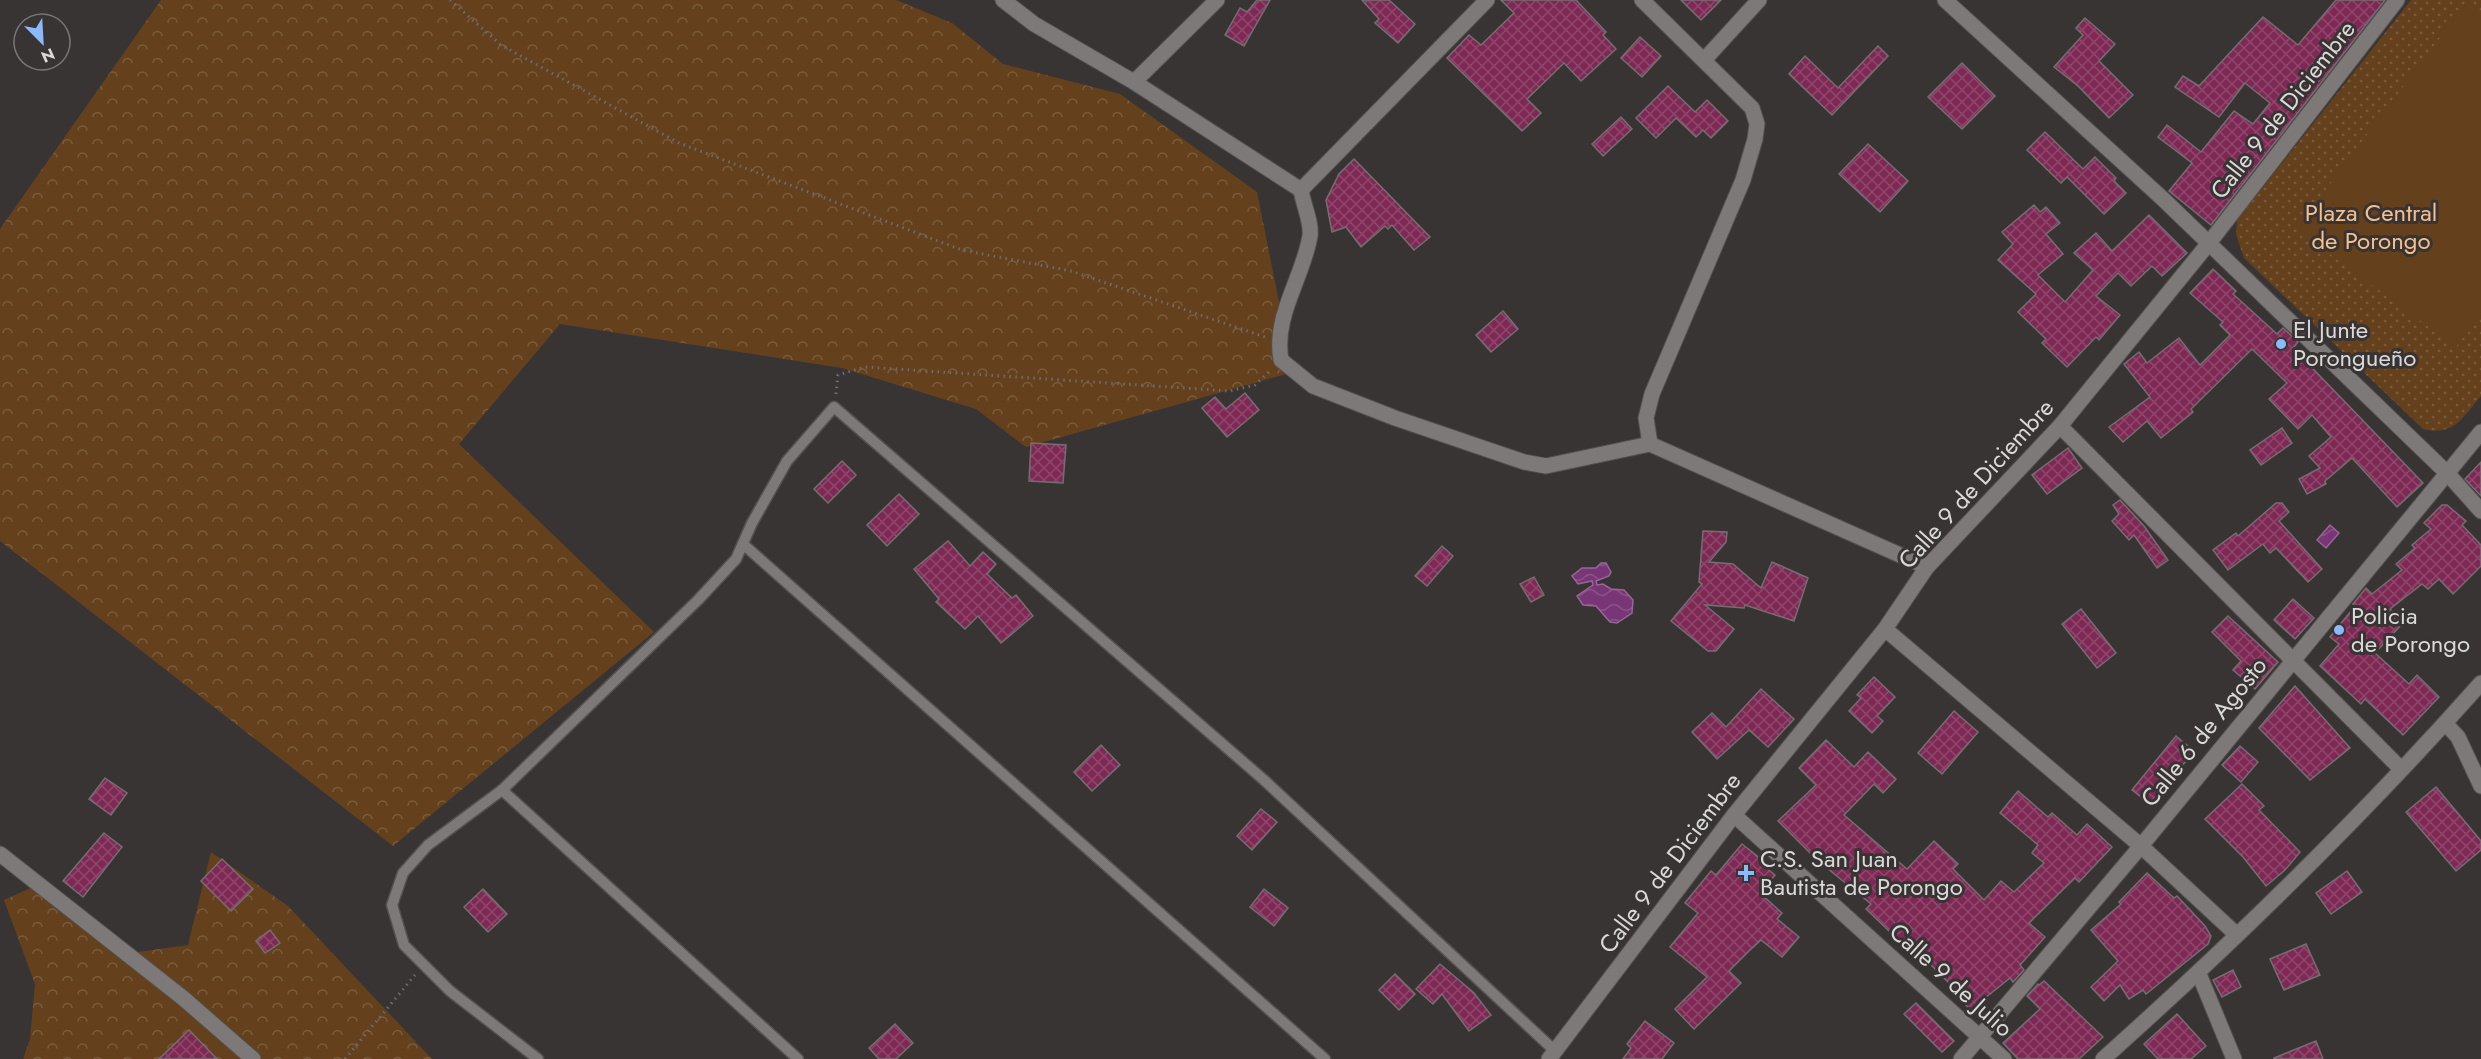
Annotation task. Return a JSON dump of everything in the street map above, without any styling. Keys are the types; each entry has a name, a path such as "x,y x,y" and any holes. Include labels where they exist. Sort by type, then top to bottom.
{"street":[{"path":"1003,0 1034,24 1134,82 1301,190 1311,232 1295,289 1282,317 1278,342 1281,360 1313,386 1395,418 1524,462 1546,466 1650,444 1927,567"},
{"path":"1134,82 1217,0"},
{"path":"1301,190 1487,0"},
{"path":"1642,0 1705,59 1752,108 1757,124 1755,140 1743,180 1652,394 1646,418 1650,444"},
{"path":"1705,59 1759,0"},
{"path":"1945,0 2209,243 2447,474 2481,511"},
{"name":"Calle 9 de Diciembre","path":"1552,1055 1734,815 1885,629 1927,567 2060,426 2209,243 2397,0"},
{"path":"2060,426 2291,661 2401,769"},
{"name":"Calle 6 de Agosto","path":"1961,1059 2140,846 2481,432"},
{"path":"1885,629 2140,846 2237,935"},
{"path":"2103,1059 2199,974 2401,769 2481,683"},
{"path":"2445,723 2458,737 2481,786"},
{"name":"Calle 9 de Julio","path":"1734,815 1981,1035 2004,1059"},
{"path":"0,854 183,998 252,1059"},
{"path":"2199,974 2234,1059"}],"lane":[{"path":"538,1059 450,991 404,945 392,905 403,873 428,845 502,790 698,600 736,559 787,461 834,407 1264,780 1552,1055"},
{"path":"742,544 1325,1059"},
{"path":"502,790 798,1059"}],"path":[{"path":"450,0 501,45 679,143 962,250 1071,271 1183,307 1278,342"},
{"path":"834,407 838,375 865,367 1230,391 1255,385 1281,360"},
{"path":"345,1059 424,965"}],"green space":[{"path":"161,0 896,0 952,23 1003,64 1120,94 1257,192 1282,317 1290,373 1026,447 976,409 842,368 560,324 459,444 654,632 393,846 0,541 0,229"},
{"name":"Plaza Central de Porongo","path":"2411,0 2481,0 2481,396 2457,423 2450,428 2434,431 2423,429 2244,258 2236,234 2237,220"},
{"path":"2467,2 2481,12 2481,314 2456,347 2296,229"},
{"path":"211,852 288,906 432,1059 23,1059 30,1039 35,984 4,900 44,882 138,952 188,945"}],"water":[{"path":"2330,525 2339,533 2326,548 2317,540"},
{"path":"1601,563 1606,563 1611,572 1609,576 1596,581 1597,585 1603,584 1611,589 1624,590 1633,600 1632,613 1617,623 1610,622 1596,606 1583,605 1577,596 1593,585 1592,581 1578,584 1572,576 1582,568 1596,568"}],"building":[{"path":"1257,0 1270,0 1244,46 1225,35 1240,8 1247,12"},
{"path":"1362,0 1389,0 1415,24 1398,43 1375,23 1379,19"},
{"path":"1501,0 1576,0 1606,32 1603,35 1616,49 1581,81 1564,63 1527,99 1541,113 1522,131 1447,58 1469,35 1481,45 1514,13"},
{"path":"1681,0 1721,0 1701,20"},
{"path":"2336,0 2385,0 2211,225 2169,191 2192,163 2158,137 2167,125 2201,152 2234,111 2253,124 2270,103 2245,83 2219,117 2175,87 2183,76 2199,86 2263,17 2298,45"},
{"path":"2085,18 2115,44 2099,61 2133,95 2109,118 2078,86 2054,67 2083,35 2076,28"},
{"path":"1640,37 1661,56 1642,77 1621,58"},
{"path":"1878,46 1888,56 1832,115 1789,74 1805,56 1838,88"},
{"path":"1962,63 1995,96 1962,129 1928,97"},
{"path":"1668,86 1695,112 1707,100 1728,121 1711,138 1703,130 1696,137 1676,118 1656,138 1636,118"},
{"path":"1621,117 1632,129 1603,156 1592,144"},
{"path":"2045,132 2083,169 2095,157 2116,178 2114,181 2126,193 2104,214 2067,177 2061,183 2027,150"},
{"path":"1868,144 1908,181 1880,212 1839,174"},
{"path":"1354,159 1430,237 1414,250 1392,225 1388,229 1385,226 1361,247 1346,227 1332,232 1326,200 1339,174"},
{"path":"2034,205 2040,212 2046,207 2060,223 2046,234 2063,254 2038,275 2065,302 2093,270 2074,253 2096,233 2112,251 2149,215 2187,253 2162,276 2152,266 2131,286 2118,273 2096,296 2120,315 2099,340 2096,337 2067,367 2042,343 2046,339 2018,312 2036,294 1998,260 2013,244 2002,232"},
{"path":"2213,269 2236,291 2233,294 2277,334 2283,328 2298,342 2293,348 2423,483 2397,507 2352,458 2325,481 2326,484 2307,494 2299,479 2320,468 2309,456 2331,437 2312,415 2298,429 2269,399 2287,383 2252,349 2191,409 2193,412 2161,438 2147,421 2123,442 2109,427 2150,397 2124,364 2139,352 2147,363 2179,338 2200,365 2230,335 2220,325 2223,322 2190,293"},
{"path":"1503,311 1518,329 1491,352 1476,335"},
{"path":"1245,393 1259,410 1227,437 1202,408 1215,397 1226,409"},
{"path":"2282,428 2292,443 2261,465 2250,450"},
{"path":"1031,443 1066,445 1063,483 1029,481"},
{"path":"2068,448 2082,468 2047,494 2032,475"},
{"path":"842,461 856,475 828,503 814,489"},
{"path":"2481,462 2481,496 2465,479"},
{"path":"899,494 919,514 887,546 867,525"},
{"path":"2120,500 2144,526 2168,560 2157,568 2134,535 2129,540 2112,521 2119,514 2113,505"},
{"path":"2276,503 2282,503 2289,512 2279,521 2322,569 2308,582 2276,548 2270,553 2263,544 2228,570 2213,550 2236,533 2238,536"},
{"path":"2442,505 2447,505 2466,521 2462,525 2481,545 2481,566 2453,594 2439,579 2428,589 2422,584 2390,609 2404,622 2375,653 2409,684 2417,675 2439,697 2403,735 2365,699 2361,704 2320,666 2339,644 2330,637 2355,606 2353,604 2366,588 2372,594 2402,570 2396,564 2415,548 2412,545 2431,529 2424,523"},
{"path":"1703,531 1727,532 1726,542 1709,562 1733,564 1761,588 1772,562 1808,578 1794,621 1745,605 1744,608 1705,605 1734,629 1716,651 1708,651 1671,621 1702,584 1699,582"},
{"path":"948,541 970,566 983,552 996,564 987,574 1012,598 1016,595 1033,616 1001,643 978,616 965,629 936,602 939,599 914,569"},
{"path":"1442,546 1453,556 1427,586 1415,576"},
{"path":"1534,577 1544,595 1531,602 1520,584"},
{"path":"2293,599 2314,618 2295,639 2274,620"},
{"path":"2081,609 2116,653 2097,668 2062,624"},
{"path":"2228,616 2278,662 2255,689 2233,670 2241,661 2212,632"},
{"path":"1874,677 1895,697 1877,716 1883,721 1872,733 1849,711 1861,698 1857,695"},
{"path":"2295,686 2350,748 2310,780 2259,728"},
{"path":"1761,689 1794,719 1768,747 1749,730 1717,759 1692,732 1712,713 1726,727"},
{"path":"1954,711 1978,732 1942,774 1918,753"},
{"path":"2176,736 2194,751 2151,805 2132,790"},
{"path":"1826,740 1854,767 1868,752 1896,779 1883,793 1874,784 1844,815 1907,869 1934,841 1958,864 1953,869 1984,900 2001,881 2014,892 2044,863 2032,853 2038,845 2000,813 2018,791 2048,817 2052,813 2077,835 2087,824 2112,847 2079,882 2075,878 2029,923 2045,937 2020,965 2024,970 2013,982 2010,978 1970,1010 1961,999 1963,997 1913,947 1909,950 1866,909 1871,904 1816,859 1778,821 1816,785 1799,768"},
{"path":"1101,745 1120,765 1092,791 1074,772"},
{"path":"2240,746 2258,762 2241,782 2222,765"},
{"path":"105,778 127,793 111,815 89,799"},
{"path":"2242,784 2264,806 2259,810 2300,852 2285,870 2266,886 2243,857 2205,819"},
{"path":"2436,787 2481,841 2481,850 2456,871 2406,812"},
{"path":"1261,809 1277,822 1252,850 1237,836"},
{"path":"104,833 122,847 83,897 63,881"},
{"path":"1742,844 1766,863 1764,866 1775,875 1760,893 1782,913 1777,919 1799,937 1782,957 1761,940 1729,971 1741,983 1694,1029 1675,1009 1707,977 1670,947 1698,913 1685,903 1711,871 1716,875"},
{"path":"222,859 253,889 231,911 201,881"},
{"path":"2347,871 2362,892 2331,914 2316,893"},
{"path":"2147,873 2174,898 2177,896 2205,926 2211,936 2208,944 2146,994 2143,990 2129,999 2120,985 2104,1001 2091,987 2118,961 2091,930 2121,904 2119,902"},
{"path":"483,889 507,914 488,932 464,907"},
{"path":"1264,889 1288,908 1274,926 1250,907"},
{"path":"270,930 280,943 265,953 256,941"},
{"path":"2306,944 2320,975 2284,990 2270,959"},
{"path":"1440,964 1474,993 1491,1015 1469,1031 1442,994 1433,1004 1416,989"},
{"path":"2233,970 2241,987 2222,997 2213,980"},
{"path":"1395,974 1415,994 1399,1010 1379,990"},
{"path":"2044,981 2103,1037 2079,1059 2018,1059 2003,1043 2040,1009 2027,996"},
{"path":"1916,1003 1954,1041 1942,1052 1904,1014"},
{"path":"2177,1014 2206,1046 2191,1059 2158,1059 2144,1044"},
{"path":"1645,1021 1674,1043 1662,1059 1623,1059 1631,1048 1627,1044"},
{"path":"895,1024 913,1043 896,1059 879,1059 869,1048"},
{"path":"189,1030 217,1059 159,1059"},
{"path":"2316,1041 2323,1059 2274,1059 2274,1058"}],"place":[{"name":"El Junte Porongueño","path":"2281,344"},
{"name":"Policia de Porongo","path":"2339,630"},
{"name":"C.S. San Juan Bautista de Porongo","path":"1746,873"}]}
